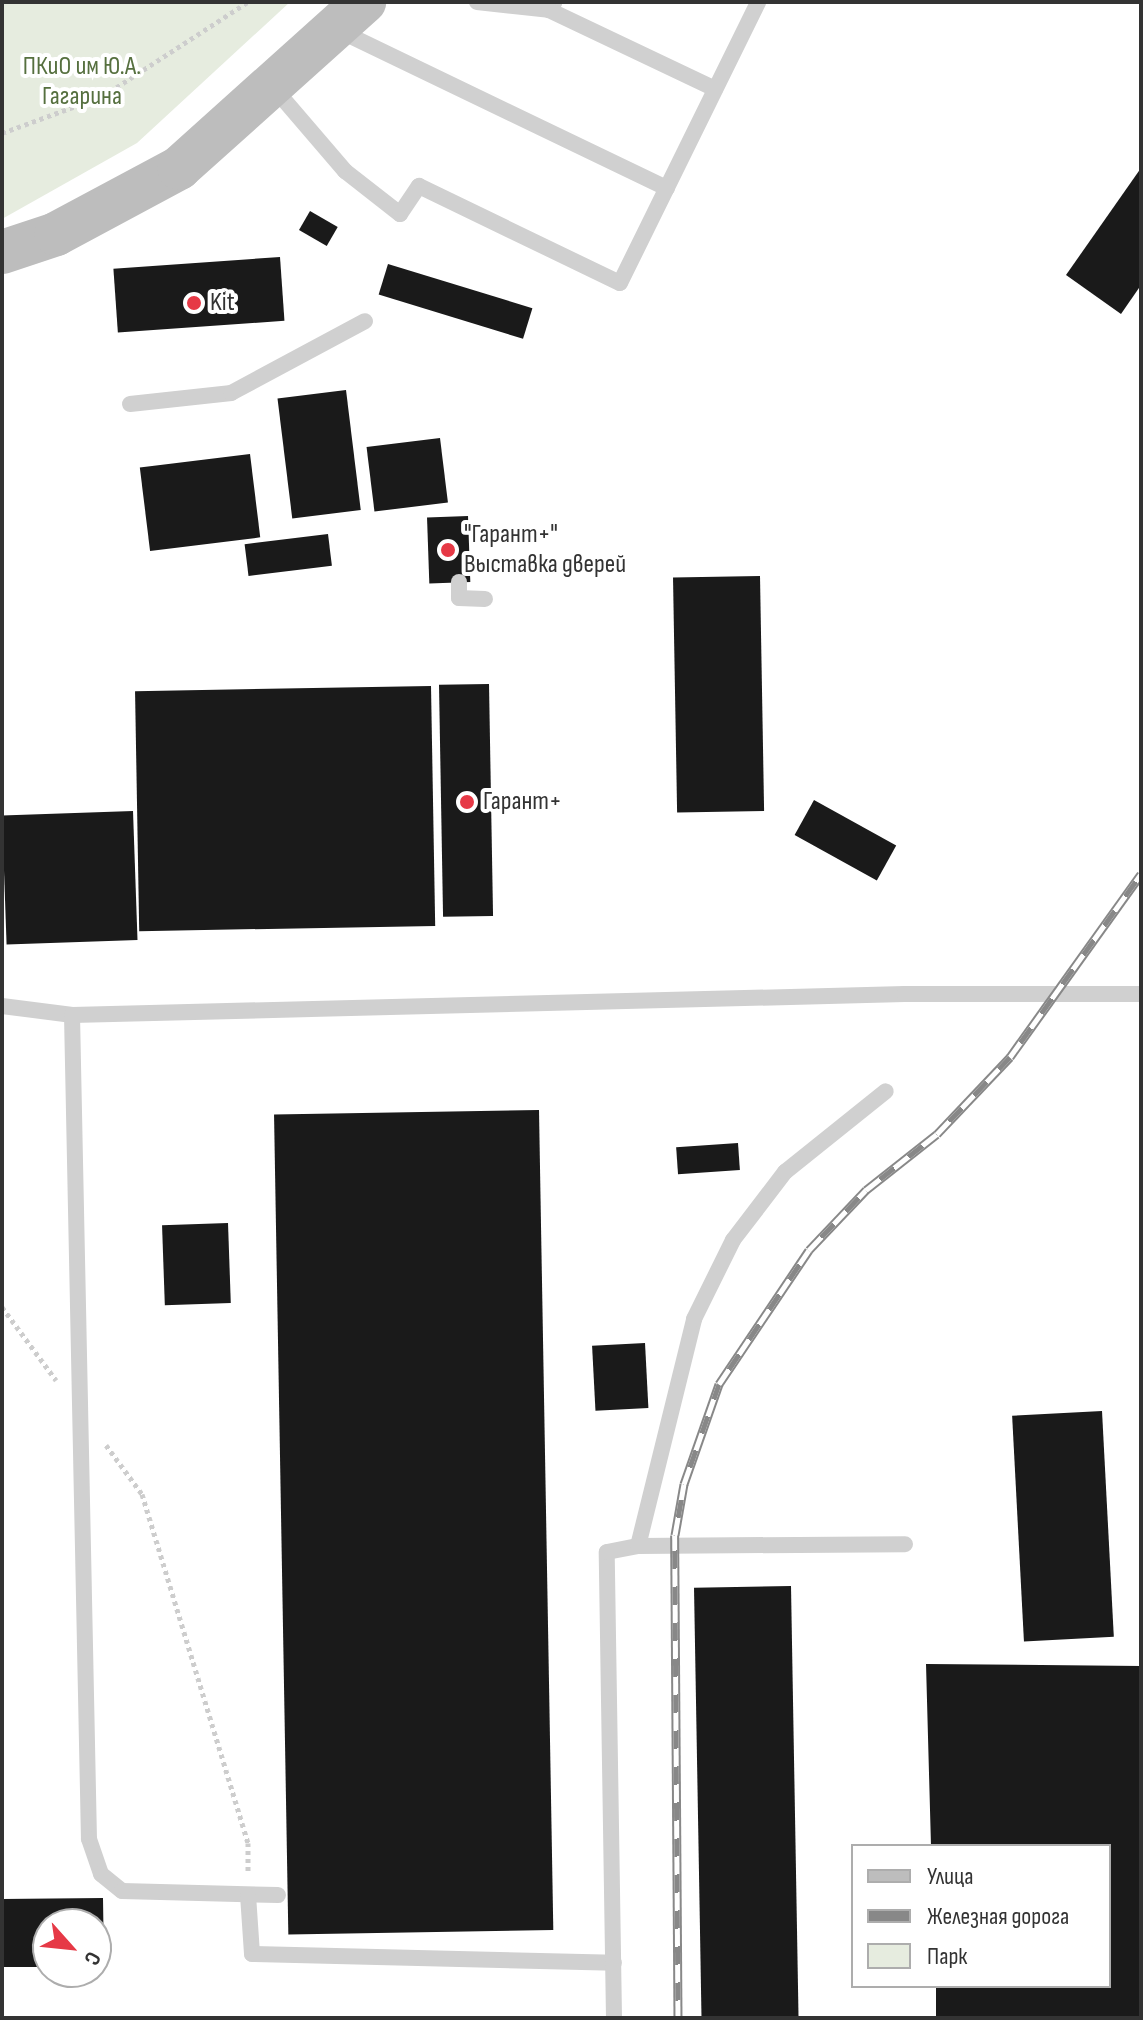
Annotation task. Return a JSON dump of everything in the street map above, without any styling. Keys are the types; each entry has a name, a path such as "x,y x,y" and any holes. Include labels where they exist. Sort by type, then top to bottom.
{"street":[{"path":"2,252 56,234 179,168 350,16"}],"lane":[{"path":"477,2 552,6 715,89"},
{"path":"273,87 345,171 400,214 419,186 620,283 758,2"},
{"path":"350,16 667,188"},
{"path":"130,404 231,393 365,321"},
{"path":"459,582 459,598 485,599"},
{"path":"2,1006 72,1015 905,994 1141,994"},
{"path":"72,1015 93,1850 101,1874 122,1891 278,1895"},
{"path":"638,1546 694,1319 733,1240 785,1172 886,1091"},
{"path":"614,2018 607,1552 638,1546 905,1544"},
{"path":"248,1895 252,1954 614,1963"}],"path":[{"path":"2,133 103,96 248,2"},
{"path":"2,1307 142,1494 248,1843 248,1895"}],"green space":[{"name":"ПКиО им Ю.А. Гагарина","path":"2,2 290,2 137,143 2,219"}],"building":[{"path":"1141,168 1141,285 1121,314 1066,275"},
{"path":"310,211 338,227 327,246 299,230"},
{"path":"280,257 284,321 118,332 113,269"},
{"path":"388,264 532,308 523,339 379,295"},
{"path":"346,390 361,510 292,519 278,398"},
{"path":"440,438 448,503 374,512 367,447"},
{"path":"250,454 260,537 150,551 140,468"},
{"name":"\"Гарант+\" Выставка дверей","path":"468,516 470,582 429,583 427,517"},
{"path":"328,534 332,566 249,576 245,544"},
{"path":"760,576 764,811 677,812 673,578"},
{"name":"Гарант+","path":"489,684 493,916 443,917 439,685"},
{"path":"431,686 435,926 139,931 135,691"},
{"path":"814,800 896,846 877,881 795,835"},
{"path":"133,811 138,940 7,944 2,816"},
{"path":"539,1110 553,1930 288,1934 274,1115"},
{"path":"738,1143 740,1170 678,1174 676,1147"},
{"path":"228,1223 231,1303 165,1305 162,1225"},
{"path":"645,1343 648,1408 595,1411 592,1346"},
{"path":"1102,1411 1114,1637 1024,1641 1012,1416"},
{"path":"791,1586 799,2018 702,2018 694,1588"},
{"path":"926,1664 1141,1666 1141,2018 936,2018 936,1988 1111,1988 1111,1844 931,1844"},
{"path":"103,1898 103,1908 32,1908 32,1967 2,1967 2,1899"}],"railway":[{"path":"678,2018 675,1535 684,1484 719,1384 809,1250 866,1190 937,1134 1010,1057 1141,874"}],"place":[{"name":"Kit","path":"194,303"},
{"name":"\"Гарант+\" Выставка дверей","path":"448,550"},
{"name":"Гарант+","path":"467,802"}]}
